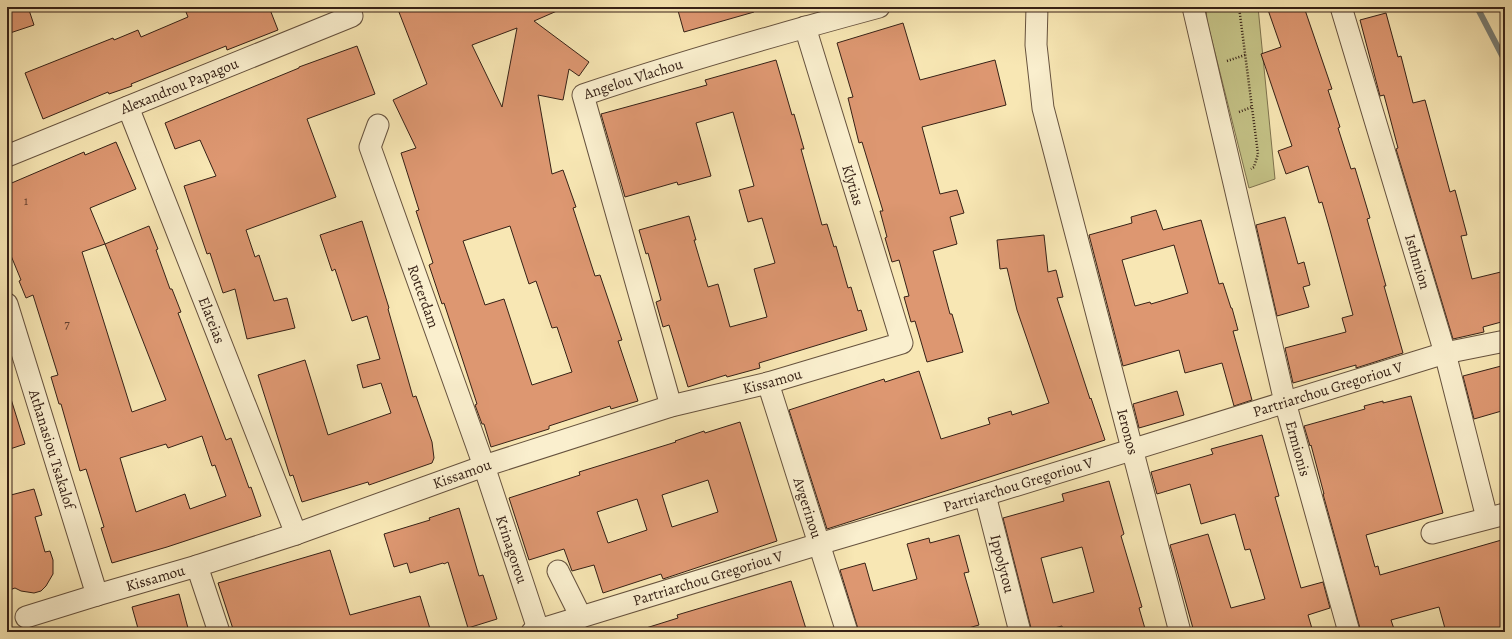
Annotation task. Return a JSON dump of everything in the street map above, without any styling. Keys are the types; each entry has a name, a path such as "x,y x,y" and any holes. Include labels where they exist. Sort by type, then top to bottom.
{"street":[{"name":"Angelou Vlachou","path":"670,406 583,96 645,74 878,7"},
{"name":"Ieronos","path":"1037,7 1036,45 1043,108 1180,632"},
{"name":"Ermionis","path":"1193,7 1285,402 1349,632"},
{"name":"Isthmion","path":"1341,7 1445,353 1496,516"},
{"name":"Alexandrou Papagou","path":"7,156 352,16"},
{"name":"Klytias","path":"805,27 902,342"},
{"name":"Elateias","path":"128,107 296,534"},
{"name":"Rotterdam","path":"378,125 370,147 484,466"},
{"name":"Athanasiou Tsakalof","path":"7,304 97,594"},
{"name":"Partriarchou Gregoriou V","path":"536,631 818,544 1133,450 1445,353 1505,341"},
{"name":"Kissamou","path":"26,617 97,594 197,566 296,534 484,466 670,406 768,383 902,342"},
{"name":"Avgerinou","path":"768,383 847,632"},
{"name":"Krinagorou","path":"484,466 536,631"},
{"name":"Ippolytou","path":"985,495 1020,632"},
{"path":"1432,533 1496,516"},
{"path":"197,566 219,632"},
{"path":"558,571 581,617"}],"path":[{"path":"1239,7 1258,154 1254,167 1249,170"},
{"path":"1224,61 1245,55"}],"shaded area":[{"path":"1206,7 1258,7 1275,179 1249,188 1207,21"}],"building":[{"path":"7,7 28,7 34,25 7,34"},
{"path":"184,7 269,7 278,30 227,50 226,46 131,84 132,86 109,94 108,92 43,119 25,73 113,38 114,40 138,30 141,37 188,17"},
{"path":"397,7 566,7 534,21 589,62 579,76 569,69 563,100 538,95 552,174 563,170 576,207 573,208 595,276 600,275 622,340 618,341 638,401 611,409 610,406 549,426 549,429 491,447 484,424 482,424 475,405 477,404 444,303 442,304 429,265 433,263 416,211 419,210 401,153 416,148 393,100 427,84","holes":["517,28 502,107 472,45","510,226 529,284 536,281 552,328 557,327 572,372 532,385 504,299 485,305 463,241"]},
{"path":"677,7 754,7 754,12 684,32"},
{"path":"1267,7 1304,7 1332,89 1328,90 1340,127 1338,128 1351,169 1355,168 1370,218 1367,219 1403,353 1356,368 1356,365 1293,383 1285,348 1346,332 1342,318 1353,315 1322,202 1319,203 1308,166 1286,174 1278,151 1292,146 1261,54 1281,47"},
{"path":"1386,13 1398,57 1401,56 1413,103 1425,100 1450,192 1455,190 1467,235 1461,236 1472,279 1505,271 1505,321 1483,327 1484,332 1453,339 1396,149 1398,148 1384,95 1380,96 1360,20"},
{"path":"903,23 920,80 995,60 1006,105 922,127 940,194 957,190 964,213 950,217 957,244 933,251 950,314 952,314 963,352 927,362 915,321 911,322 904,297 909,296 899,260 892,262 885,238 887,237 880,211 883,211 862,142 859,143 848,98 853,97 837,43"},
{"path":"357,46 375,94 307,119 336,197 246,230 255,257 259,255 274,301 287,298 295,328 247,339 235,289 223,293 210,253 207,254 184,186 216,176 200,140 175,149 165,123 299,67"},
{"path":"776,60 792,115 794,114 804,149 801,149 822,225 827,224 834,247 836,246 848,288 851,287 858,311 861,310 867,330 759,363 760,368 727,377 726,375 688,387 669,325 663,327 656,302 661,300 648,253 646,254 639,230 689,216 696,240 694,240 708,287 718,284 730,327 767,317 754,269 775,263 762,218 748,222 739,190 754,186 733,112 696,123 711,176 678,185 677,182 625,197 601,114 707,85 705,80"},
{"path":"116,142 136,189 90,208 105,244 149,226 158,249 156,250 170,289 172,289 181,312 178,313 226,440 231,438 261,516 167,547 112,563 101,528 104,527 86,469 80,471 61,404 59,404 51,377 58,375 33,295 26,298 19,281 21,280 7,246 7,185 84,152 85,155","holes":["105,244 166,400 132,412 82,252","202,436 212,466 215,465 226,496 190,509 185,494 136,512 120,458 166,444 168,448"]},
{"path":"1156,210 1163,230 1201,220 1219,284 1223,283 1232,308 1238,330 1233,331 1252,400 1234,406 1222,363 1185,373 1179,350 1123,366 1089,235 1132,223 1131,217","holes":["1174,245 1188,293 1151,304 1150,302 1135,306 1122,260"]},
{"path":"1285,217 1298,264 1304,262 1310,285 1303,287 1309,307 1277,316 1256,225"},
{"path":"362,221 389,308 388,309 413,397 416,396 432,442 434,458 432,463 369,485 368,482 302,502 293,475 290,476 258,375 305,360 328,435 391,413 381,383 363,388 357,365 380,359 367,316 352,321 335,269 332,271 320,235"},
{"path":"1044,235 1048,272 1056,270 1063,297 1057,298 1105,440 827,529 789,410 884,379 885,382 919,371 941,439 990,424 988,418 1011,411 1012,415 1049,403 1017,310 1007,268 1000,269 997,240"},
{"path":"1505,365 1505,410 1474,419 1463,376"},
{"path":"1177,391 1184,415 1139,428 1133,404"},
{"path":"1411,396 1443,513 1366,535 1375,567 1378,566 1380,575 1505,539 1505,632 1446,632 1439,607 1391,620 1395,632 1361,632 1311,445 1310,446 1304,426 1365,409 1364,406"},
{"path":"7,399 11,399 25,444 7,450"},
{"path":"740,422 777,541 663,579 661,574 603,593 594,565 572,571 564,549 529,560 509,498 580,475 579,472 676,442 675,441 704,431 705,433","holes":["708,480 718,512 672,527 662,495","637,499 647,530 608,543 597,512"]},
{"path":"1262,435 1279,496 1275,497 1301,588 1323,582 1330,608 1308,615 1313,632 1194,632 1170,545 1208,534 1231,608 1265,599 1250,549 1245,550 1235,514 1201,524 1190,484 1157,494 1151,472 1213,454 1211,449"},
{"path":"1109,481 1124,534 1121,536 1142,607 1139,608 1146,632 1063,632 1062,626 1039,632 1032,632 1003,518 1064,501 1062,494","holes":["1082,547 1094,592 1053,603 1041,558"]},
{"path":"34,489 42,515 35,517 45,552 50,551 53,560 53,574 46,586 41,591 34,593 21,591 15,588 7,591 7,496"},
{"path":"459,508 479,576 483,575 497,619 468,628 448,562 410,573 407,563 394,567 384,534 430,520 429,518"},
{"path":"959,535 969,572 964,573 979,625 954,632 859,632 840,570 865,563 873,591 917,579 907,544 929,538 930,543"},
{"path":"330,550 350,615 420,596 431,632 234,632 218,583"},
{"path":"791,581 807,632 646,632 646,628 678,618 677,615"},
{"path":"179,594 189,632 164,632 163,628 139,632 132,607"}],"waterway":[{"path":"1477,7 1505,61"}]}
